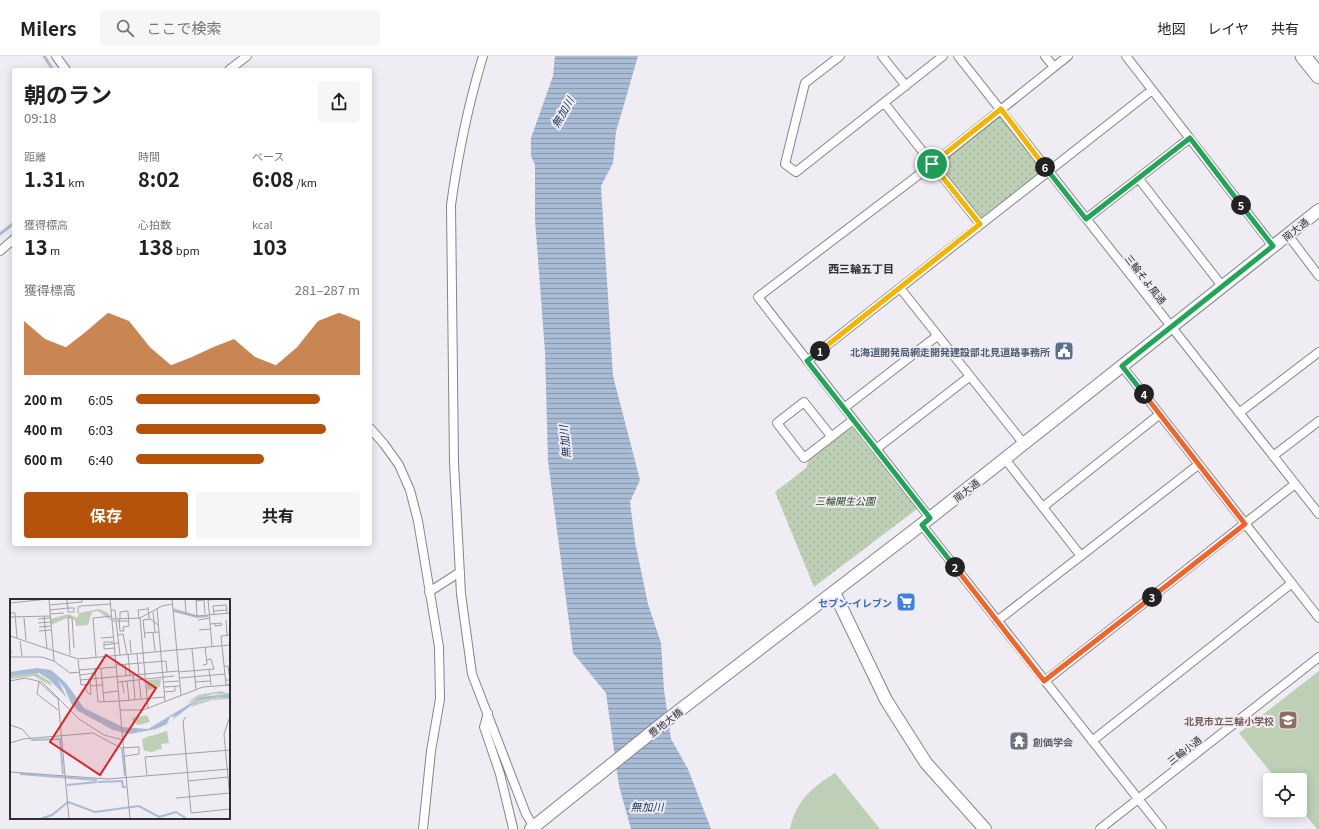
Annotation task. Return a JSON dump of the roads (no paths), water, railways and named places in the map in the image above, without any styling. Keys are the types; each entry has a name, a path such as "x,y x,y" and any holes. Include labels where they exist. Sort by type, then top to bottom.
{"highway":[{"path":"1303,56 1319,76"}],"main road":[{"name":"南大通","path":"834,592 1006,459 1170,327 1319,210"},
{"name":"豊地大橋","path":"535,825 834,592"},
{"path":"834,592 886,700 926,763 985,829"}],"street":[{"path":"56,56 65,68"},
{"path":"232,68 247,56"},
{"path":"483,56 475,82 458,162 451,205 454,462 461,594 472,674 526,814 535,825"},
{"path":"840,56 805,83 785,164 796,172 885,104 943,56"},
{"path":"882,56 906,86"},
{"name":"三輪そよ風通","path":"958,56 1001,109 1170,327 1319,514"},
{"path":"1045,56 1054,67"},
{"path":"1068,56 932,164 758,297 876,449 997,621 1162,829"},
{"path":"1138,56 1128,59 1273,246"},
{"path":"807,361 1048,170 1152,90"},
{"path":"885,104 980,224"},
{"path":"1086,219 1190,138"},
{"path":"1139,179 1222,286"},
{"path":"1288,235 1319,276"},
{"path":"0,250 12,241"},
{"path":"900,288 969,377 1024,444"},
{"path":"844,408 938,336"},
{"path":"1240,414 1319,352"},
{"path":"1122,366 1319,618"},
{"path":"876,449 969,377"},
{"path":"831,436 804,402 777,423 804,458 853,420"},
{"path":"1043,507 1160,414"},
{"path":"1273,456 1319,421"},
{"path":"372,430 399,465 410,490 418,521 439,647 440,699 431,751 423,829"},
{"path":"1006,459 1081,556"},
{"path":"997,621 1198,465"},
{"path":"1044,681 1295,484"},
{"path":"429,592 460,572"},
{"path":"1092,741 1292,583"},
{"name":"三輪小通","path":"1100,829 1319,657"},
{"path":"488,713 484,727 500,774 513,828"}],"water":[{"name":"無加川","path":"555,56 638,56 616,132 613,163 601,186 613,376 640,480 630,502 635,542 648,604 661,643 664,690 671,739 688,769 711,829 631,829 619,786 606,693 573,653 548,461 545,352 535,220 535,165 531,156 531,138 553,76"}],"waterway":[{"path":"44,56 52,68"},
{"path":"0,234 12,225"}],"place":[{"name":"北海道開発局網走開発建設部北見道路事務所","path":"1064,351"},
{"name":"セブン-イレブン","path":"906,602"},
{"name":"北見市立三輪小学校","path":"1288,720"},
{"name":"創価学会","path":"1019,741"}],"district":[{"name":"西三輪五丁目","path":"861,268"}],"park label":[{"name":"三輪開生公園","path":"845,500"}]}
